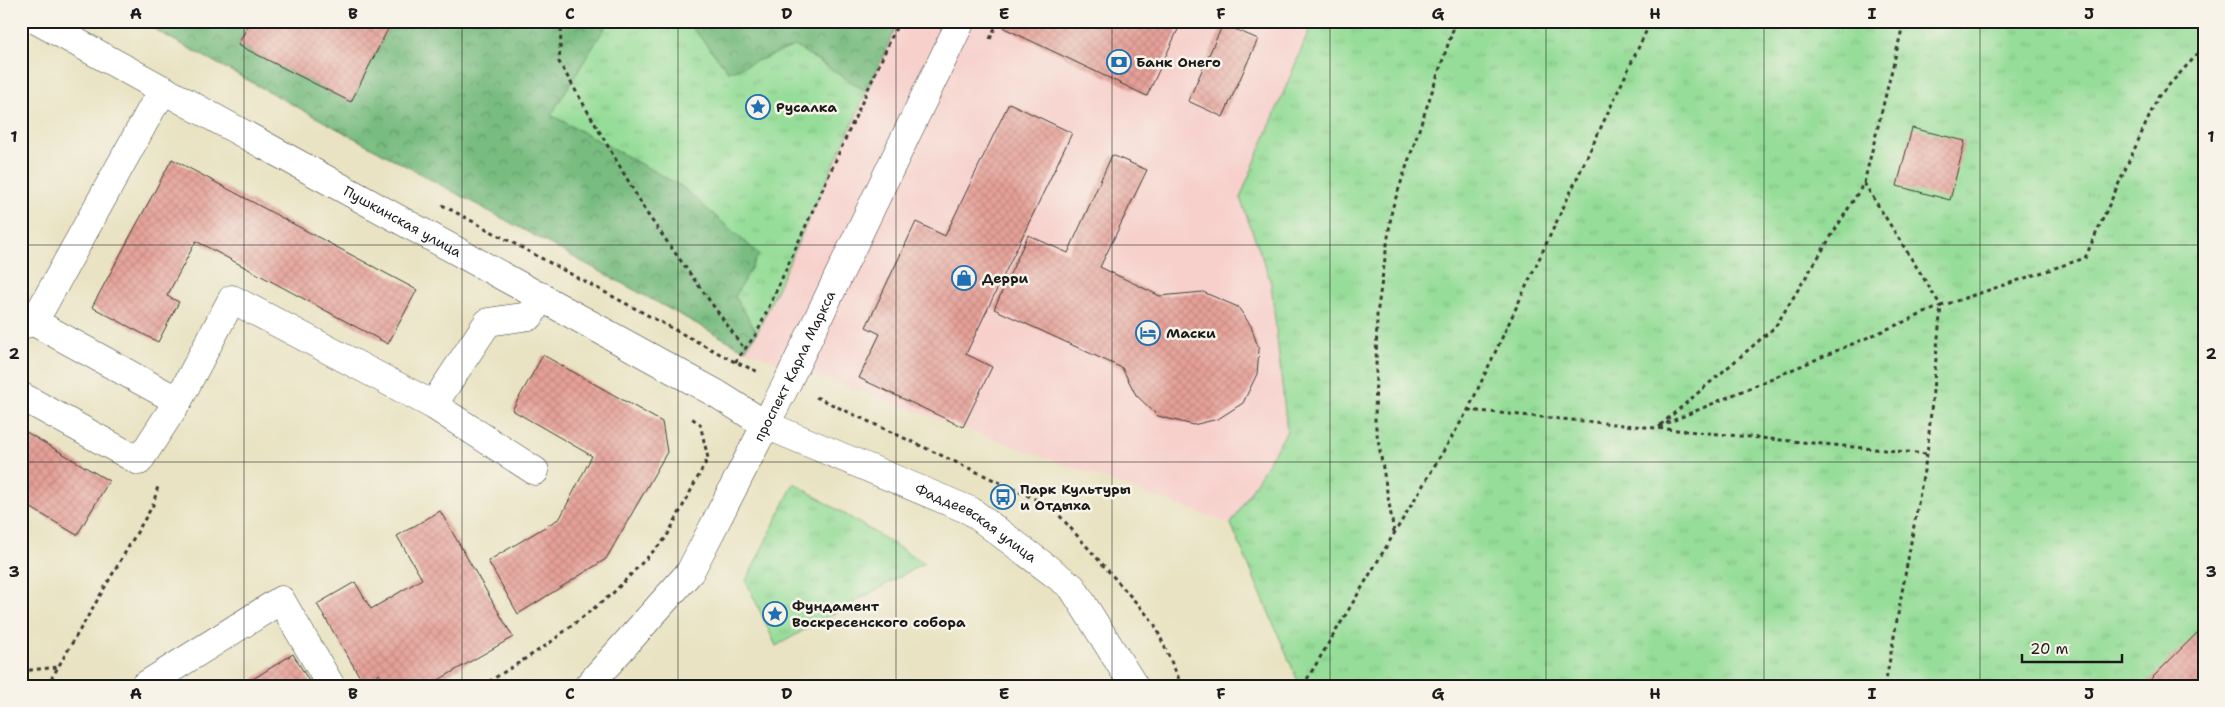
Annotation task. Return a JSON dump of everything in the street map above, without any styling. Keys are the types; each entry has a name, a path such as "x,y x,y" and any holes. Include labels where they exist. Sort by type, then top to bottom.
{"street":[{"name":"Пушкинская улица","path":"38,21 541,296 717,394 766,425"},
{"name":"проспект Карла Маркса","path":"588,686 690,572 787,383 961,21"},
{"path":"165,90 152,108 27,323 178,401"},
{"path":"433,406 488,322 530,316 541,296"},
{"path":"21,396 139,462 178,401 232,299 433,406 534,471"},
{"name":"Фаддеевская улица","path":"766,425 971,510 1072,587 1134,686"},
{"path":"144,686 281,600 331,686"}],"path":[{"path":"562,21 559,62 648,215 745,350 757,334 899,21"},
{"path":"1394,532 1375,422 1377,315 1392,209 1456,21"},
{"path":"1303,686 1468,410 1651,21"},
{"path":"1658,427 1775,327 1864,184 1904,21"},
{"path":"1658,427 1941,306 2085,258 2158,97 2204,47"},
{"path":"1864,184 1941,306 1927,454 1885,686"},
{"path":"436,201 735,362 787,383 1052,506 1154,623 1182,686"},
{"path":"1468,410 1927,454"},
{"path":"48,686 153,505 160,477"},
{"path":"21,671 58,667"}],"shaded area":[{"path":"899,21 1313,21 1240,198 1271,282 1287,432 1231,524 745,350 757,333"}],"green space":[{"path":"139,21 899,21 757,333 745,350"},
{"path":"139,21 250,21 238,45 351,102 392,21 609,21 551,115 681,186 759,254 735,296 757,333 745,350"},
{"path":"687,21 899,21 867,92 795,46 729,72"},
{"path":"1313,21 2204,21 2204,686 1300,686 1231,524 1287,431 1271,282 1240,198"},
{"path":"794,483 924,563 776,646 746,581"}],"building":[{"path":"250,21 392,21 351,102 238,45"},
{"name":"Банк Онего","path":"1007,21 1182,21 1147,96 1004,28"},
{"path":"1223,24 1258,39 1223,117 1188,101"},
{"path":"1009,103 1072,133 966,354 992,367 963,427 859,378 880,334 866,327 916,222 945,236"},
{"path":"1912,128 1965,141 1950,200 1897,186"},
{"name":"Маски","path":"1112,155 1147,170 1100,267 1160,296 1203,292 1238,307 1251,326 1259,350 1257,374 1243,403 1218,419 1193,425 1158,416 1136,395 1122,368 994,309 1028,235 1068,253"},
{"path":"172,159 417,290 388,344 196,241 167,296 179,302 158,342 92,307"},
{"path":"543,355 662,422 667,452 606,559 518,614 488,561 560,518 592,456 512,410"},
{"path":"21,429 109,481 77,535 21,502"},
{"path":"440,511 513,637 428,686 386,686 379,674 364,684 317,604 355,582 371,609 422,579 397,536"},
{"path":"2204,626 2204,686 2144,686"},
{"path":"293,654 312,686 257,686 253,679"}],"place":[{"name":"Банк Онего","path":"1119,62"},
{"name":"Русалка","path":"758,107"},
{"name":"Дерри","path":"964,278"},
{"name":"Маски","path":"1148,333"},
{"name":"Парк Культуры и Отдыха","path":"1003,497"},
{"name":"Фундамент Воскресенского собора","path":"775,614"}]}
